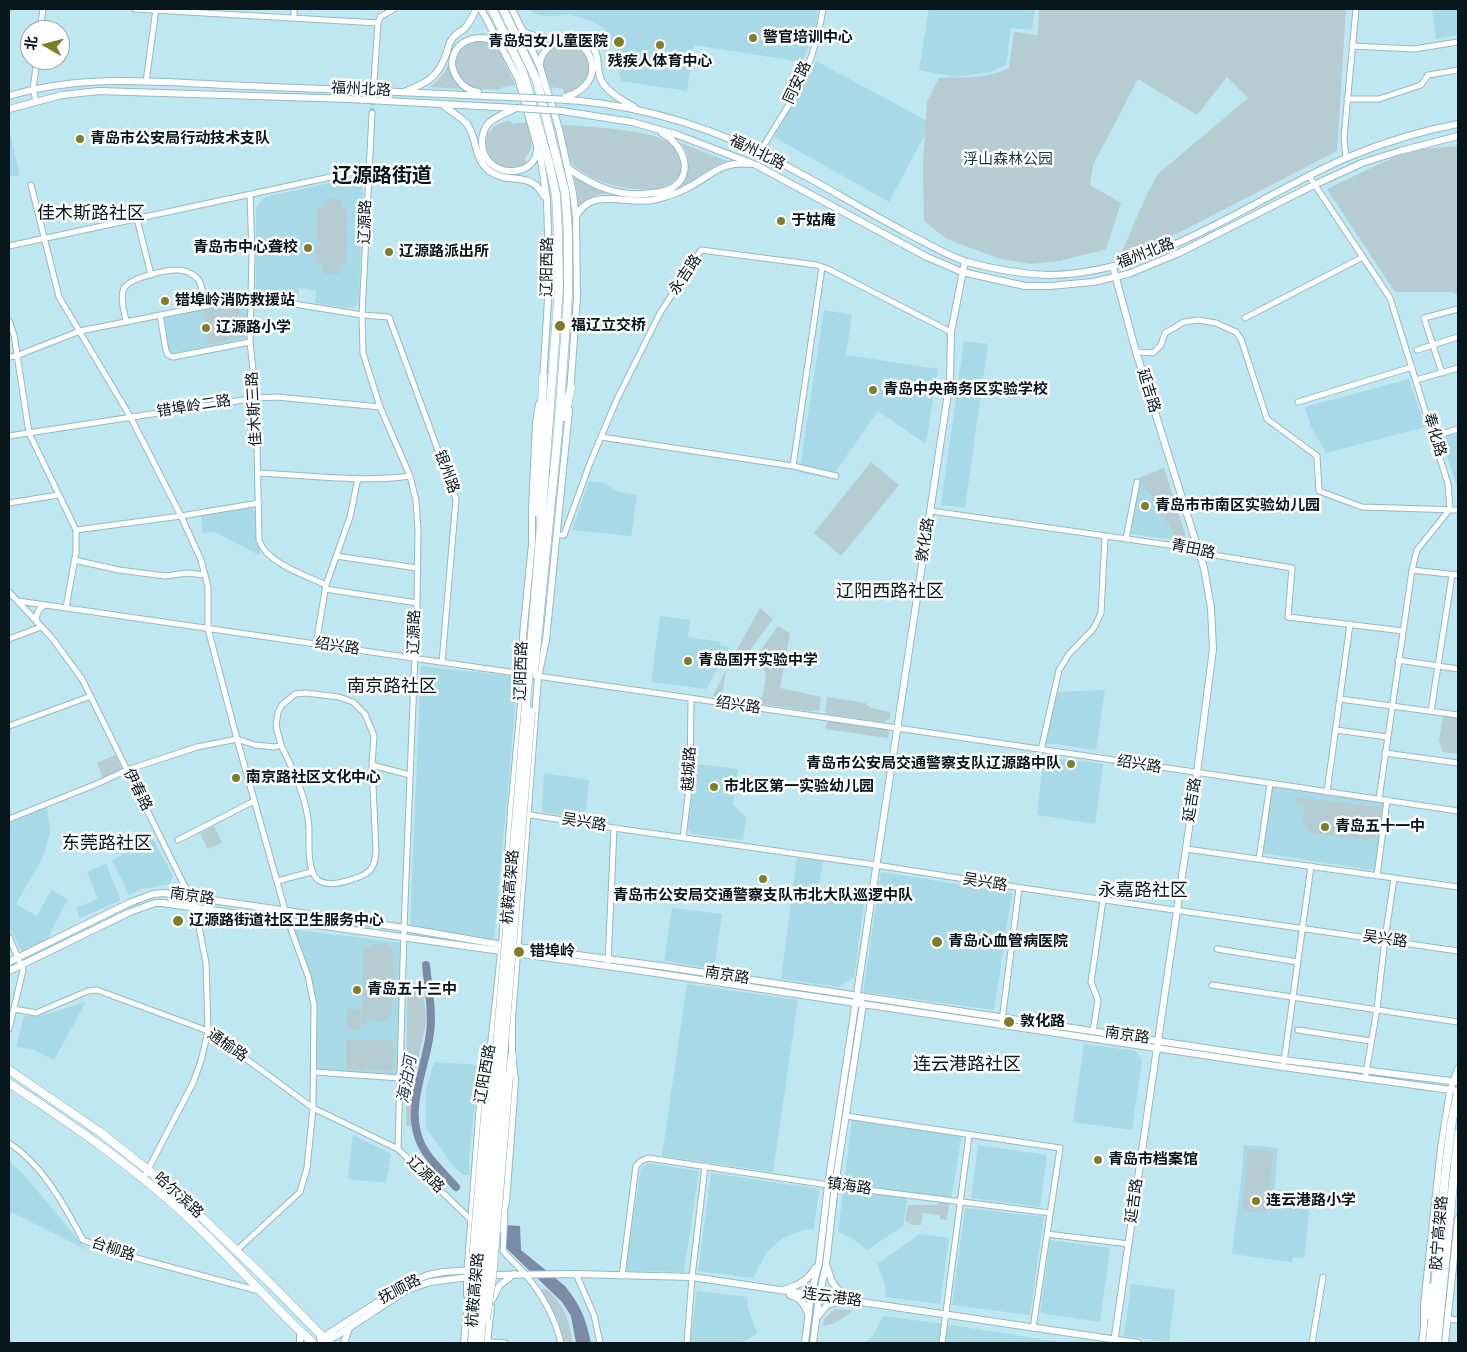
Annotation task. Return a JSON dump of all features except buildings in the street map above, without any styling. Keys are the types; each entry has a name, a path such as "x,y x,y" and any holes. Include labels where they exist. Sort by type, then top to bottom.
{"highway":[{"name":"辽阳西路","path":"492,9 523,72 547,153 556,195 559,288 542,550"},
{"name":"辽阳西路","path":"503,9 537,81 565,192 568,231 568,296 558,432 548,533 542,550"},
{"path":"542,550 538,502 543,377"},
{"path":"548,533 559,474 564,411 570,388"},
{"name":"杭鞍高架路","path":"471,1343 542,550"},
{"name":"杭鞍高架路","path":"480,1343 542,550"},
{"path":"471,1343 469,1308 491,1050"},
{"path":"480,1343 489,1308 512,1056"},
{"name":"哈尔滨路","path":"9,1070 100,1132 184,1200 236,1251 322,1342"},
{"name":"哈尔滨路","path":"9,1083 84,1133 143,1179 196,1225 300,1331 322,1342"},
{"name":"胶宁高架路","path":"1437,1343 1452,1120 1456,1092"},
{"name":"胶宁高架路","path":"1430,1343 1439,1246 1449,1177 1458,1133"},
{"path":"1432,1284 1439,1246"}],"main road":[{"path":"403,92 425,84 434,76 442,66 453,36 464,29 476,9"},
{"name":"辽阳西路","path":"464,1343 468,1305 467,1277 471,1216 482,1091 491,1050 524,674 523,636 532,544 536,423 543,377 548,283 547,201 541,160 518,78 481,9"},
{"name":"辽阳西路","path":"489,1343 495,1274 506,1202 515,1080 512,1056 512,1019 538,677 546,640 557,535 577,298 576,218 568,168 559,129 540,67 512,9"},
{"path":"524,32 542,38 566,35 583,39 596,52 599,61 600,78 603,83 617,97 637,109"},
{"path":"503,48 494,40 483,37 472,39 460,46 453,56 453,71 460,83 472,91 509,97"},
{"path":"540,67 541,55 551,45 561,41 570,40 581,45 592,59 592,75 586,86 567,97 552,99"},
{"name":"福州北路","path":"9,96 62,83 97,81 146,82 578,100 637,109 700,127 760,152 923,242 965,261 1028,274 1051,275 1113,267 1175,244 1346,158 1399,139 1458,124"},
{"name":"福州北路","path":"9,109 62,95 99,91 349,99 516,108 562,111 650,126 756,164 926,257 962,272 1025,286 1050,286 1115,278 1179,253 1314,185 1369,161 1458,136"},
{"path":"442,104 467,124 482,164 491,172 500,176 519,178 534,183 540,188 547,201"},
{"path":"516,108 487,124 482,138 482,152 489,163 495,167 502,170 516,171 528,166 537,153 537,145"},
{"path":"568,168 587,182 628,195 667,191 672,188 682,175 684,160 682,152 667,135 650,126"},
{"path":"576,218 579,210 593,200 610,199 632,202 651,200 679,193 719,168 728,165 756,164"},
{"name":"敦化路","path":"813,1343 819,1296 826,1265 832,1185 846,1116 876,865 950,380 951,332 965,261"},
{"name":"延吉路","path":"1113,267 1136,352 1198,549 1208,588 1213,628 1213,649 1197,773 1115,1341"},
{"name":"南京路","path":"9,962 144,897 164,893 404,928 501,948 518,955 1002,1021 1093,1031 1284,1060 1455,1082"},
{"name":"南京路","path":"9,971 146,906 162,903 404,937 501,948 518,946 608,959 859,1001 1002,1021 1283,1068 1456,1092"},
{"name":"敦化路","path":"805,1343 811,1295 819,1263 832,1185 859,1001"},
{"path":"1424,1327 1424,1305 1441,1148 1456,1092 1455,1082 1458,1069"},
{"path":"1445,1343 1458,1219"},
{"path":"780,1291 797,1286 806,1280 819,1263"},
{"path":"816,1320 827,1305 846,1300 832,1282 826,1265"},
{"name":"抚顺路","path":"322,1342 404,1285 428,1275 468,1270 495,1274"},
{"name":"抚顺路","path":"322,1342 412,1288 439,1280 495,1274 525,1274"},
{"path":"492,1300 499,1286 514,1274"},
{"name":"连云港路","path":"525,1274 692,1277 1138,1343"},
{"path":"1422,1343 1432,1284"},
{"path":"780,1291 795,1296 808,1311 808,1318"},
{"path":"344,1343 349,1327"},
{"path":"300,1331 300,1343"}],"street":[{"path":"136,9 378,23"},
{"path":"146,82 155,9"},
{"path":"294,9 294,18"},
{"path":"374,81 378,23 380,17 394,9"},
{"name":"同安路","path":"760,152 794,95 807,67 818,34 823,9"},
{"path":"1346,158 1344,137 1356,9"},
{"path":"1352,46 1414,49 1458,42"},
{"path":"35,70 33,89 36,101"},
{"path":"1348,99 1379,99 1422,84 1428,75 1458,70"},
{"name":"辽源路","path":"372,112 362,315 363,352 380,407 410,476 416,500 418,530 398,1149 471,1216"},
{"path":"9,246 368,169"},
{"name":"奉化路","path":"1309,176 1390,298 1448,484 1450,509"},
{"path":"31,185 59,297 131,418 181,516 200,560 208,587 208,629 254,801 288,921 308,976 314,1005 313,1108 307,1168 300,1192 236,1251"},
{"name":"佳木斯三路","path":"250,195 252,254 250,342 256,398 259,540 262,549 272,558 325,587"},
{"path":"136,219 150,275"},
{"name":"永吉路","path":"557,535 564,535 617,398 660,313 701,250 822,267 951,332"},
{"path":"1244,318 1363,257"},
{"path":"793,466 822,267"},
{"path":"126,322 122,302 123,291 127,284 150,275 178,270 191,274 197,278 200,284 205,306"},
{"path":"9,357 80,331 251,297 362,315"},
{"path":"1442,373 1424,318 1458,309"},
{"path":"160,315 166,351 173,357 250,342"},
{"name":"银州路","path":"362,315 389,317 456,500 442,662"},
{"path":"1136,352 1153,352 1161,345 1165,333 1184,322 1198,320 1216,323 1236,332 1267,419 1317,456 1319,491 1362,507 1458,510"},
{"path":"9,321 14,335 29,434 76,530 77,541 66,608"},
{"path":"1417,350 1458,337"},
{"path":"1298,402 1412,367"},
{"path":"1416,380 1458,368"},
{"name":"错埠岭二路","path":"9,436 256,398 277,397 380,407"},
{"path":"1434,436 1458,429"},
{"path":"601,437 793,466 836,476"},
{"path":"258,473 358,478 410,476"},
{"path":"316,644 325,587 350,517 358,478"},
{"path":"1126,539 1137,482"},
{"path":"9,503 58,495"},
{"path":"76,530 259,503"},
{"path":"1379,799 1412,570 1417,550 1450,509"},
{"name":"青田路","path":"930,510 1198,549 1208,554 1292,568 1288,617 1403,631"},
{"path":"1041,750 1059,670 1069,654 1094,628 1101,613 1105,536"},
{"path":"336,556 417,568"},
{"path":"74,560 119,570 165,576 187,573 205,575"},
{"path":"1412,570 1458,575"},
{"path":"1432,711 1452,575"},
{"path":"325,587 417,603"},
{"name":"伊春路","path":"9,594 18,601 68,659 91,696 192,896 195,907 206,963 208,1031 193,1083 143,1179"},
{"name":"绍兴路","path":"18,601 1458,811"},
{"path":"37,622 39,608 45,605"},
{"path":"1327,792 1350,624"},
{"path":"9,639 41,627"},
{"path":"1398,660 1458,669"},
{"path":"306,693 339,697 353,702 365,714 374,736 372,765 376,851 375,865 367,874 347,881 330,884 318,880 311,872 308,813 300,786 281,745 276,726 278,712 282,705 295,694 306,693"},
{"path":"9,726 91,696"},
{"path":"1340,698 1458,715"},
{"name":"越城路","path":"683,838 690,780 691,699"},
{"path":"1336,730 1387,737"},
{"path":"9,817 90,787 127,770 197,747 237,739 255,745 275,747 281,745"},
{"path":"1385,753 1458,763"},
{"path":"372,765 410,775"},
{"path":"1259,859 1270,784"},
{"path":"1377,876 1387,800"},
{"path":"178,840 254,801"},
{"name":"吴兴路","path":"511,812 1458,951"},
{"path":"608,967 614,828"},
{"path":"1186,848 1458,888"},
{"path":"1283,1068 1311,866"},
{"path":"277,881 311,872"},
{"path":"1365,1079 1377,1009 1394,878"},
{"path":"1002,1021 1019,888"},
{"path":"1093,1031 1098,1000 1091,982 1103,900"},
{"path":"9,937 23,970 9,1029"},
{"path":"1217,949 1298,962"},
{"path":"1212,984 1458,1022"},
{"name":"通榆路","path":"14,1009 36,1013 88,991 97,990 208,1031 313,1108 398,1149"},
{"path":"1298,1030 1372,1040"},
{"path":"314,1072 400,1078"},
{"path":"846,1116 1060,1148 1033,1328"},
{"path":"942,1343 969,1135"},
{"name":"台柳路","path":"9,1144 34,1164 66,1210 83,1240 114,1252 263,1292"},
{"name":"镇海路","path":"622,1276 636,1166 648,1158 832,1185 1050,1213"},
{"path":"687,1343 692,1277 705,1166"},
{"path":"1047,1234 1129,1244"},
{"path":"500,1250 525,1274 543,1299 556,1323 561,1343"},
{"path":"574,1274 594,1315 600,1343"},
{"path":"1312,1343 1323,1277"},
{"path":"1449,1319 1458,1320"},
{"path":"489,1343 505,1343"}],"shaded area":[{"path":"529,9 818,9 815,30 802,62 694,45 687,91 621,81 615,49 610,36 602,27 579,17 570,15 545,16 536,14"},
{"path":"929,9 1035,9 1032,30 1011,28 1006,65 990,72 957,77 919,70"},
{"path":"1432,9 1458,9 1458,35 1436,39"},
{"path":"816,61 931,123 889,202 774,137"},
{"path":"9,130 20,175 9,177"},
{"name":"青岛市中心聋校","path":"352,178 359,180 363,184 359,302 355,307 345,308 315,303 316,291 299,288 297,299 256,292 256,208 261,201 265,197"},
{"name":"辽源路小学","path":"236,302 241,303 248,311 246,339 174,353 170,352 167,347 164,316"},
{"name":"青岛中央商务区实验学校","path":"824,310 852,315 846,355 938,369 926,444 878,411 831,478 799,473"},
{"path":"964,341 988,344 965,508 941,505"},
{"path":"1409,379 1425,427 1326,453 1311,427 1305,407"},
{"path":"1458,432 1458,490 1441,437"},
{"name":"青岛市市南区实验幼儿园","path":"1139,478 1178,540 1131,534"},
{"path":"589,481 604,483 619,492 637,495 631,536 572,530"},
{"path":"251,508 255,512 256,540 260,552 259,555 215,532 203,533 201,516"},
{"name":"青岛国开实验中学","path":"660,616 690,620 688,637 721,642 720,645 730,647 706,689 651,682"},
{"path":"421,666 518,677 494,940 410,927"},
{"path":"1105,690 1096,750 1046,743 1056,692"},
{"path":"1047,757 1103,764 1095,824 1037,815 1043,762"},
{"name":"市北区第一实验幼儿园","path":"696,764 738,769 733,805 746,817 743,840 692,834 688,829"},
{"path":"544,773 589,780 585,819 542,812"},
{"name":"青岛五十一中","path":"1272,784 1387,800 1378,871 1263,853"},
{"path":"47,808 50,831 44,855 16,904 37,916 51,890 68,899 47,940 23,952 9,926 9,823"},
{"path":"153,839 173,876 170,884 142,889 129,895 112,860"},
{"path":"797,858 823,861 817,899 864,904 854,977 839,987 781,979"},
{"path":"106,864 121,900 80,918 76,908 98,899 87,872"},
{"name":"青岛心血管病医院","path":"881,872 1012,893 994,1010 863,992"},
{"path":"672,908 722,914 714,969 664,961"},
{"name":"青岛五十三中","path":"290,929 403,943 400,1078 314,1072 314,1005 308,976"},
{"path":"687,984 798,1000 773,1172 662,1156"},
{"path":"86,1002 54,1060 32,1049 16,1047 24,1016 40,1016"},
{"path":"1084,1044 1136,1051 1142,1060 1132,1130 1073,1122"},
{"path":"434,1062 479,1065 469,1157 469,1175 463,1175 454,1167 426,1128 426,1090"},
{"path":"852,1118 962,1134 951,1201 908,1195 903,1226 867,1250 852,1238 838,1232"},
{"path":"353,1135 391,1154 386,1183 348,1179"},
{"path":"978,1145 1047,1155 1040,1207 971,1198"},
{"name":"连云港路小学","path":"1244,1145 1278,1148 1273,1206 1309,1210 1304,1258 1293,1257 1292,1262 1232,1254"},
{"path":"9,1161 24,1175 87,1250 9,1211"},
{"path":"647,1163 699,1171 684,1272 625,1271 641,1168"},
{"path":"711,1173 819,1189 814,1229 804,1230 783,1238 767,1252 753,1278 698,1271"},
{"path":"965,1208 1044,1217 1030,1315 952,1305"},
{"path":"506,1225 520,1226 521,1250 571,1293 582,1313 591,1343 576,1343 571,1316 562,1302 505,1247"},
{"path":"920,1234 949,1238 940,1304 886,1297 885,1284 877,1264"},
{"path":"1050,1240 1110,1248 1100,1322 1040,1313"},
{"path":"1131,1284 1175,1290 1169,1342 1124,1336"},
{"path":"697,1291 747,1297 748,1308 757,1333 742,1343 690,1343"},
{"path":"883,1316 1066,1343 865,1343 874,1334"}],"green space":[{"name":"浮山森林公园","path":"1039,9 1346,9 1337,151 1122,262 1120,256 1148,192 1158,174 1248,98 1227,77 1197,115 1138,79 1093,165 1090,185 1121,203 1106,249 1060,261 1031,264 1000,259 947,239 924,221 923,163 927,102 939,78 983,76 1009,68 1014,32 1038,35"},
{"path":"483,39 492,42 498,48 515,85 503,87 499,90 481,89 466,83 459,75 456,65 461,49 474,41"},
{"path":"565,43 582,49 587,57 590,75 575,91 564,93 563,89 551,87 543,60 549,51"},
{"path":"450,60 454,79 461,89 430,87 442,75"},
{"path":"511,121 512,124 527,122 531,137 530,151 524,159 527,163 518,167 507,168 495,163 486,145 488,131 490,132 494,126"},
{"path":"562,125 634,132 661,139 670,143 678,151 682,162 681,172 673,182 660,188 631,189 600,181 576,167 569,158"},
{"path":"681,143 727,161 678,188 670,190 687,169 688,158"},
{"path":"1458,146 1458,295 1452,292 1395,292 1327,189 1392,158 1422,149"},
{"path":"574,174 610,193 593,197 579,207"},
{"path":"324,199 341,199 341,208 347,209 346,265 340,265 340,274 323,274 323,265 316,264 317,208 324,208"},
{"path":"238,306 244,337 208,344 203,312"},
{"path":"871,462 899,485 841,556 814,533"},
{"path":"1164,468 1186,536 1178,540 1139,478"},
{"path":"760,608 773,619 748,653 755,658 778,626 790,633 780,688 821,697 819,710 810,711 717,698 713,695 726,670 722,695 757,700 763,696 766,673 760,664 729,663"},
{"path":"827,697 865,703 871,708 890,712 890,719 883,722 825,714"},
{"path":"1443,716 1458,718 1458,754 1443,752 1439,741"},
{"path":"828,721 884,728 889,732 888,738 825,729"},
{"path":"115,755 122,769 103,778 97,763"},
{"path":"1296,797 1384,808 1381,832 1372,839 1366,840 1312,833 1308,830 1302,818 1306,805 1296,804"},
{"path":"214,826 222,842 208,849 200,833"},
{"path":"374,944 386,945 394,953 392,1013 384,1021 374,1021 367,1017 367,1024 362,1024 364,947 368,948"},
{"path":"422,981 426,1018 425,1028 411,1087 411,1126 406,1126 407,991 411,985 417,985"},
{"path":"347,1009 361,1009 361,1029 347,1029"},
{"path":"346,1040 393,1040 393,1071 346,1069"},
{"path":"1248,1149 1273,1151 1267,1213 1242,1210"},
{"path":"940,1202 949,1203 947,1220 940,1219 940,1215 923,1213 921,1225 912,1225 905,1220 908,1205 935,1205"},
{"path":"539,1289 546,1289 562,1307 568,1320 573,1343 564,1343 558,1320"},
{"path":"835,1309 853,1310 843,1318 823,1326 824,1319"}],"waterway":[{"name":"海泊河","path":"426,965 431,1025 416,1099 416,1126 422,1146 456,1187"}],"tunnel":[{"path":"372,113 374,81"}],"place":[{"name":"警官培训中心","path":"753,38"},
{"name":"青岛妇女儿童医院","path":"619,42"},
{"name":"残疾人体育中心","path":"660,45"},
{"name":"青岛市公安局行动技术支队","path":"80,139"},
{"name":"于姑庵","path":"781,221"},
{"name":"青岛市中心聋校","path":"308,248"},
{"name":"辽源路派出所","path":"389,252"},
{"name":"错埠岭消防救援站","path":"165,301"},
{"name":"福辽立交桥","path":"560,326"},
{"name":"辽源路小学","path":"206,328"},
{"name":"青岛中央商务区实验学校","path":"873,390"},
{"name":"青岛市市南区实验幼儿园","path":"1145,506"},
{"name":"青岛国开实验中学","path":"688,661"},
{"name":"青岛市公安局交通警察支队辽源路中队","path":"1071,764"},
{"name":"南京路社区文化中心","path":"236,778"},
{"name":"市北区第一实验幼儿园","path":"714,787"},
{"name":"青岛五十一中","path":"1325,827"},
{"name":"青岛市公安局交通警察支队市北大队巡逻中队","path":"763,879"},
{"name":"辽源路街道社区卫生服务中心","path":"178,921"},
{"name":"青岛心血管病医院","path":"937,942"},
{"name":"错埠岭","path":"519,952"},
{"name":"青岛五十三中","path":"357,990"},
{"name":"敦化路","path":"1009,1022"},
{"name":"青岛市档案馆","path":"1098,1160"},
{"name":"连云港路小学","path":"1256,1201"}],"district":[{"name":"辽源路街道","path":"382,177"},
{"name":"佳木斯路社区","path":"91,214"},
{"name":"辽阳西路社区","path":"890,592"},
{"name":"南京路社区","path":"392,687"},
{"name":"东莞路社区","path":"107,844"},
{"name":"永嘉路社区","path":"1143,891"},
{"name":"连云港路社区","path":"967,1065"}]}
